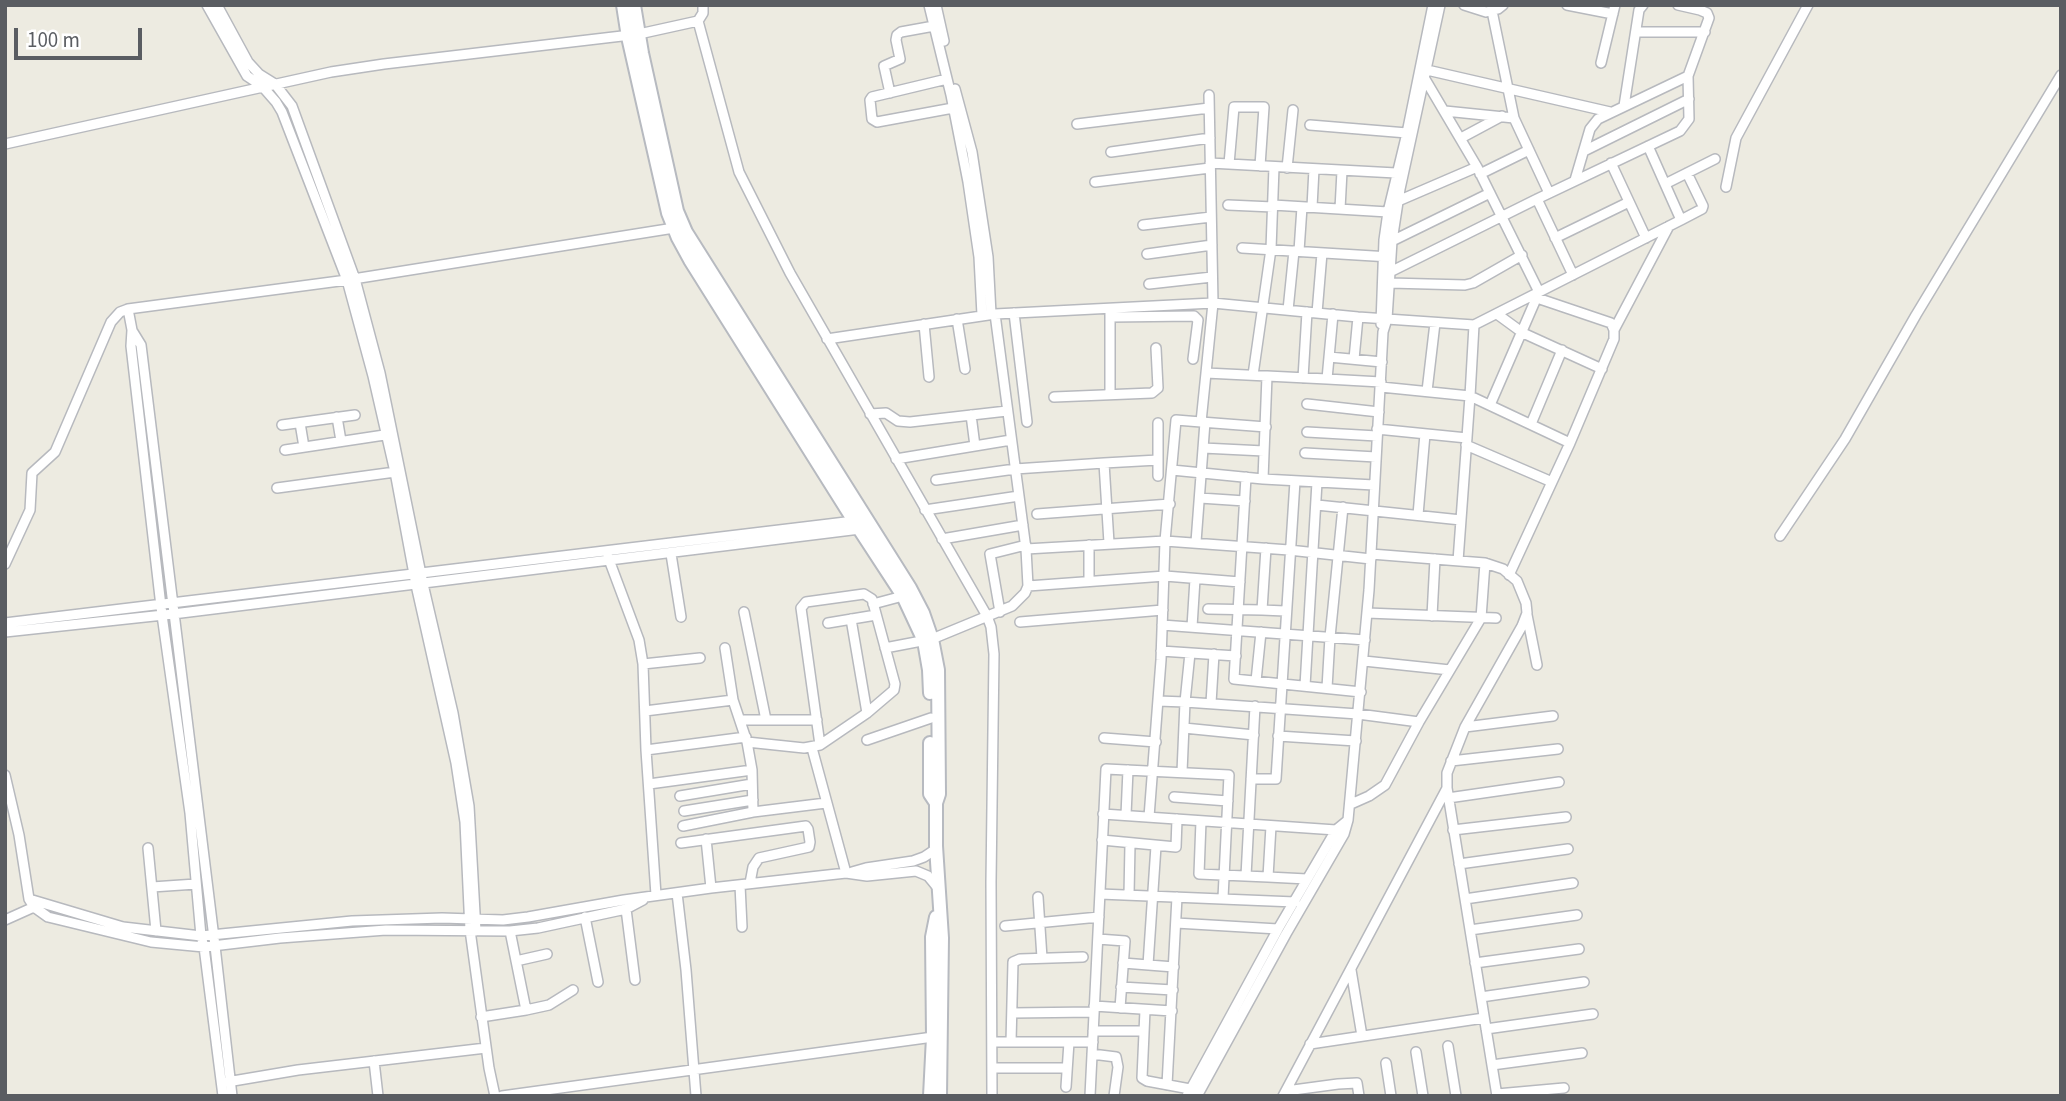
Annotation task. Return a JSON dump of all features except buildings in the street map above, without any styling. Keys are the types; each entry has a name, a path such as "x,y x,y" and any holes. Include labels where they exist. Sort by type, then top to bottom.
{"main road":[{"path":"624,5 677,211 686,232 923,612 928,640 930,794 936,803"},
{"path":"634,5 634,36 668,214 674,228 690,260 903,596 928,640 938,670 939,794 936,803 936,849 942,938 940,1096"},
{"path":"930,1096 933,1037 932,937 939,906"}],"street":[{"path":"207,5 244,71 262,86 282,112 351,279"},
{"path":"217,5 251,67 275,83 292,106 380,373 419,584 453,713 469,806 474,943 481,1017 495,1096"},
{"path":"5,144 275,83 384,64 634,36 698,20 703,13 703,5"},
{"path":"885,648 928,640 1000,612 1019,600 1028,586 1026,547 1007,411 968,182 929,5"},
{"path":"936,5 972,152 988,257 989,315"},
{"path":"1191,1093 1344,834 1348,820 1364,661 1371,556 1388,257 1388,212 1433,5"},
{"path":"1384,318 1390,283 1388,257 1398,201 1440,5"},
{"path":"1464,5 1486,12 1503,5"},
{"path":"1567,5 1614,10 1601,63"},
{"path":"1624,106 1639,10 1643,5"},
{"path":"1390,272 1680,131 1689,119 1688,76 1709,18 1707,13 1678,5"},
{"path":"1726,187 1736,138 1808,5"},
{"path":"1492,11 1514,118 1549,193"},
{"path":"698,20 739,172 790,273 926,510 993,637 992,1096"},
{"path":"890,93 884,66 900,59 897,35 934,26"},
{"path":"1636,32 1705,32"},
{"path":"1426,74 1610,112"},
{"path":"1426,74 1479,170 1522,255 1538,295 1490,405"},
{"path":"1780,536 1845,439 1916,314 2061,75"},
{"path":"1575,180 1593,124 1598,118 1688,76"},
{"path":"947,79 872,97 872,119 877,122 953,108"},
{"path":"1196,542 1213,303 1209,95"},
{"path":"1584,151 1689,99"},
{"path":"1229,164 1234,107 1264,107 1260,166"},
{"path":"1077,124 1209,108"},
{"path":"1287,168 1293,110"},
{"path":"1445,111 1514,118"},
{"path":"1461,138 1502,116"},
{"path":"1310,125 1407,133"},
{"path":"1111,152 1210,138"},
{"path":"1647,146 1681,220"},
{"path":"1398,201 1529,150"},
{"path":"1665,184 1715,159"},
{"path":"1611,163 1646,238"},
{"path":"1095,182 1229,164 1396,173"},
{"path":"1253,375 1271,249 1274,167"},
{"path":"1288,310 1296,251 1314,169"},
{"path":"1340,209 1342,171"},
{"path":"1110,313 1213,303 1474,325 1538,295 1702,209 1687,173"},
{"path":"1392,240 1490,193"},
{"path":"1536,199 1573,275"},
{"path":"1555,238 1629,202"},
{"path":"1228,205 1388,212"},
{"path":"1143,225 1211,216"},
{"path":"1614,330 1669,226"},
{"path":"5,564 30,510 32,473 55,452 111,322 120,312 674,228"},
{"path":"1147,254 1212,245"},
{"path":"1242,248 1388,257"},
{"path":"1317,313 1322,253"},
{"path":"1390,283 1465,285 1480,280 1522,255"},
{"path":"1149,284 1212,277"},
{"path":"1509,575 1614,339 1611,323 1538,295"},
{"path":"128,309 162,610 190,813 201,936 226,1083 232,1096"},
{"path":"1303,377 1307,312"},
{"path":"827,339 1014,313 1194,316 1198,320 1193,359"},
{"path":"1014,313 1027,422"},
{"path":"1110,313 1110,394"},
{"path":"1327,379 1333,314"},
{"path":"1497,314 1523,333 1602,369"},
{"path":"1354,359 1358,317"},
{"path":"957,319 965,369"},
{"path":"1427,391 1435,323"},
{"path":"924,324 929,377"},
{"path":"1458,561 1474,325"},
{"path":"132,330 141,345 215,946 226,1083 223,1096"},
{"path":"1054,397 1152,393 1158,388 1156,348"},
{"path":"1531,424 1562,350"},
{"path":"1329,356 1382,362"},
{"path":"1206,373 1327,379 1470,396 1570,443"},
{"path":"1263,479 1267,376"},
{"path":"1307,404 1379,412"},
{"path":"870,414 886,413 903,423 1007,411"},
{"path":"282,425 355,415"},
{"path":"971,415 975,446"},
{"path":"337,417 341,442"},
{"path":"1149,817 1176,420 1266,427"},
{"path":"300,423 304,447"},
{"path":"1158,423 1158,476"},
{"path":"1307,432 1425,434 1466,441 1552,482"},
{"path":"285,450 390,434"},
{"path":"390,434 395,472 417,574"},
{"path":"1418,515 1425,434"},
{"path":"896,459 1011,440"},
{"path":"1203,448 1264,451"},
{"path":"1305,453 1376,457"},
{"path":"936,480 1015,469 1158,460"},
{"path":"1104,463 1108,543"},
{"path":"1172,470 1246,478 1374,485"},
{"path":"277,488 395,472"},
{"path":"1246,478 1234,679 1361,692"},
{"path":"1251,779 1276,779 1295,481"},
{"path":"1305,686 1317,482"},
{"path":"926,510 1019,496"},
{"path":"1200,498 1245,502"},
{"path":"1037,514 1170,504"},
{"path":"1317,505 1461,520"},
{"path":"1327,688 1343,508"},
{"path":"172,609 417,574 857,525"},
{"path":"5,622 162,610 419,584 671,554 857,525"},
{"path":"942,540 1023,525"},
{"path":"1000,612 990,554 1026,547 1196,542 1338,555 1485,563 1503,569 1517,581 1527,603 1537,665"},
{"path":"1089,545 1089,581"},
{"path":"1262,610 1266,548"},
{"path":"606,551 639,640 643,664 652,896"},
{"path":"671,554 681,617"},
{"path":"1432,616 1435,559"},
{"path":"1351,804 1385,785 1481,618 1485,563"},
{"path":"1028,586 1165,576 1240,582"},
{"path":"1192,627 1195,579"},
{"path":"646,750 746,739 804,748 816,747 867,713 894,690 895,684 872,599 864,594 806,602 801,608 817,720 816,747 826,803 848,873"},
{"path":"873,604 903,596"},
{"path":"1208,609 1285,611"},
{"path":"5,632 162,610"},
{"path":"1020,622 1163,610"},
{"path":"744,612 766,720"},
{"path":"1367,613 1496,618"},
{"path":"1527,613 1465,727 1447,773 1448,793 1497,1095 1564,1088"},
{"path":"828,623 876,615"},
{"path":"851,619 867,713"},
{"path":"1162,625 1365,640"},
{"path":"1256,681 1261,632"},
{"path":"725,648 733,700 746,739 752,769 753,812"},
{"path":"1161,651 1236,656"},
{"path":"1182,772 1190,653"},
{"path":"1211,704 1214,654"},
{"path":"643,664 700,658"},
{"path":"1364,661 1450,670"},
{"path":"645,711 733,700"},
{"path":"1158,701 1359,714 1419,722"},
{"path":"1246,876 1255,706"},
{"path":"1465,727 1553,716"},
{"path":"867,740 931,718"},
{"path":"740,720 817,720"},
{"path":"1184,727 1254,735"},
{"path":"1278,736 1356,741"},
{"path":"1104,738 1156,742"},
{"path":"1451,761 1558,749"},
{"path":"649,784 752,769"},
{"path":"1090,1096 1106,769 1229,775 1223,898"},
{"path":"1126,816 1128,770"},
{"path":"5,775 31,903 48,918 151,942 204,947 386,930 510,931 538,928 626,909 652,896"},
{"path":"1448,793 1559,782"},
{"path":"680,796 752,784"},
{"path":"1284,1094 1448,793"},
{"path":"1174,797 1228,801"},
{"path":"684,811 753,800"},
{"path":"683,826 753,812 826,803"},
{"path":"1103,814 1336,830"},
{"path":"1453,830 1566,817"},
{"path":"1102,840 1176,847 1177,819"},
{"path":"1191,1093 1278,929 1336,830 1348,820"},
{"path":"1201,821 1199,874 1307,879"},
{"path":"1268,877 1271,825"},
{"path":"681,843 806,826 809,847 759,858 753,867 745,884 742,927"},
{"path":"706,839 710,888"},
{"path":"1129,895 1130,844"},
{"path":"1148,965 1156,846"},
{"path":"148,848 156,931"},
{"path":"5,920 31,903 124,926 201,936 352,921 528,918 652,896 848,873 913,861 936,849"},
{"path":"1459,864 1568,849"},
{"path":"848,873 867,876 916,871 928,876 937,887"},
{"path":"1465,899 1573,883"},
{"path":"152,887 196,884"},
{"path":"677,893 696,1096"},
{"path":"1100,894 1295,902"},
{"path":"1038,897 1042,958"},
{"path":"1167,1085 1177,897"},
{"path":"626,909 635,980"},
{"path":"1470,929 1577,915"},
{"path":"585,917 598,982"},
{"path":"1005,926 1099,917"},
{"path":"1176,923 1278,929"},
{"path":"510,931 526,1010"},
{"path":"1098,939 1125,941 1120,1008"},
{"path":"1475,963 1579,949"},
{"path":"516,961 547,954"},
{"path":"1011,1042 1013,962 1020,959 1083,957"},
{"path":"1123,963 1174,967"},
{"path":"1351,970 1362,1036"},
{"path":"1481,997 1584,982"},
{"path":"1121,987 1173,990"},
{"path":"481,1017 549,1004 573,990"},
{"path":"1012,1013 1120,1008 1172,1012"},
{"path":"1146,1010 1142,1078 1191,1093"},
{"path":"1486,1029 1593,1014"},
{"path":"1310,1044 1484,1018"},
{"path":"1093,1031 1144,1031"},
{"path":"502,1096 933,1037"},
{"path":"992,1042 1093,1042"},
{"path":"1066,1087 1069,1042"},
{"path":"1448,1046 1456,1096"},
{"path":"226,1083 299,1070 486,1048"},
{"path":"1416,1052 1423,1096"},
{"path":"1492,1065 1583,1053"},
{"path":"1092,1054 1116,1057 1118,1067 1114,1096"},
{"path":"374,1061 379,1096"},
{"path":"1386,1063 1391,1096"},
{"path":"992,1068 1068,1068"},
{"path":"1284,1094 1357,1083 1359,1096"}]}
